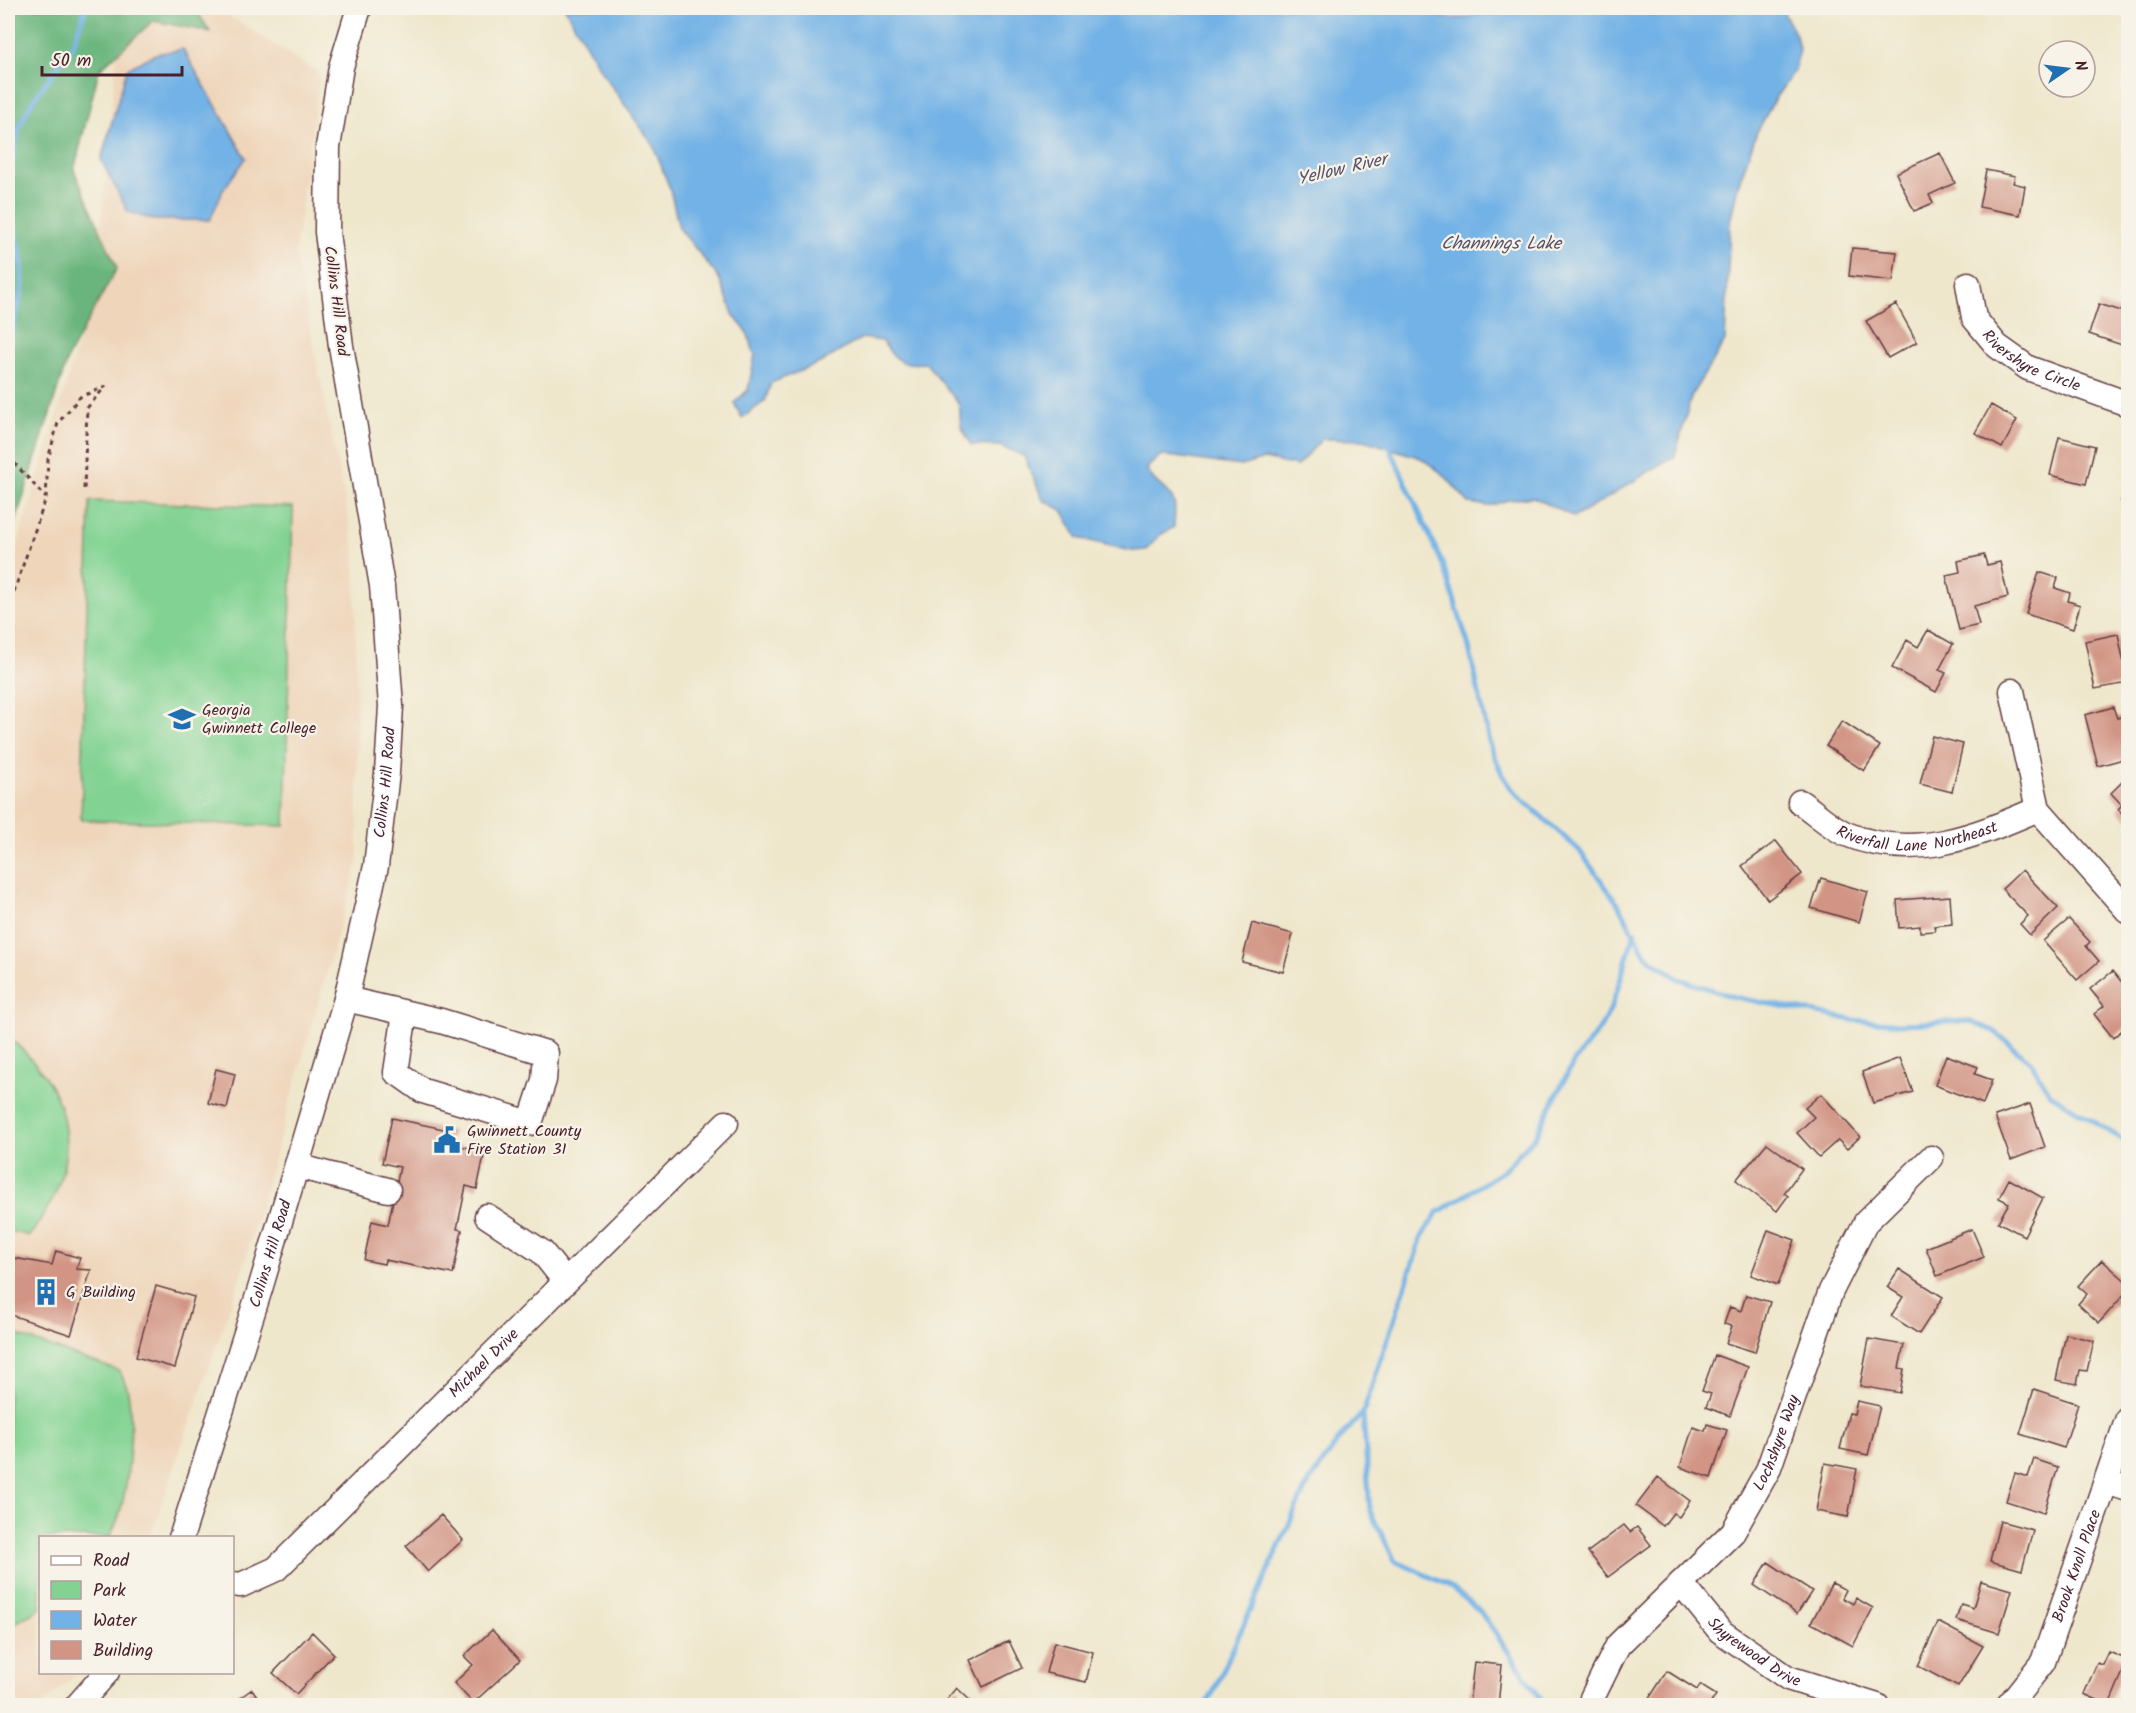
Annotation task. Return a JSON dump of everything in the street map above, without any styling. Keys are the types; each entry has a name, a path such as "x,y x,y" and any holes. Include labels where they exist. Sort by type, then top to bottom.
{"street":[{"name":"Collins Hill Road","path":"182,1536 297,1166 346,999 376,866 391,706 382,586 341,346 327,232 328,147 341,67 359,8"},
{"name":"Rivershyre Circle","path":"1968,284 1974,318 1997,346 2028,368 2128,404"},
{"path":"2012,691 2038,809 2128,911"},
{"name":"Riverfall Lane Northeast","path":"1800,802 1845,833 1894,847 1936,846 1977,836 2038,809"},
{"path":"346,999 405,1013 546,1053 544,1080 530,1122 423,1091 396,1072 405,1013"},
{"name":"Michael Drive","path":"234,1584 242,1585 276,1569 726,1123"},
{"name":"Lochshyre Way","path":"1591,1706 1618,1645 1733,1532 1768,1470 1831,1291 1866,1222 1931,1158"},
{"path":"297,1166 388,1190"},
{"path":"487,1216 542,1252 565,1281"},
{"name":"Brook Knoll Place","path":"2008,1706 2043,1662 2118,1485 2128,1418"},
{"name":"Shyrewood Drive","path":"1681,1583 1720,1631 1788,1678 1877,1706"},
{"path":"77,1706 104,1674"}],"path":[{"path":"8,609 46,498 48,459 58,423 80,397 107,386 87,408 84,489"},
{"path":"8,456 46,498"}],"shaded area":[{"name":"Georgia Gwinnett College","path":"121,8 217,8 320,74 295,253 355,551 358,862 241,1275 150,1536 39,1536 39,1674 77,1674 42,1705 8,1706 8,576 95,289"}],"green space":[{"path":"8,8 195,8 210,32 153,21 99,70 74,170 117,268 68,357 8,545"},
{"path":"90,501 293,507 285,826 81,820"},
{"path":"8,1038 25,1052 49,1084 57,1098 65,1129 65,1161 61,1176 53,1198 30,1236 8,1231"},
{"path":"8,1332 120,1371 127,1387 130,1407 130,1446 121,1507 110,1536 39,1536 39,1610 8,1627"}],"water":[{"name":"Channings Lake","path":"565,8 1375,8 1403,12 1432,11 1443,18 1465,18 1498,8 1781,8 1796,35 1799,50 1795,70 1776,97 1756,134 1738,186 1730,222 1725,341 1692,394 1675,456 1574,517 1533,497 1508,500 1489,506 1469,503 1444,475 1421,458 1364,440 1322,439 1297,466 1264,459 1241,466 1161,455 1147,468 1153,479 1174,502 1174,527 1160,535 1146,550 1132,551 1078,538 1062,510 1043,500 1024,456 1000,446 971,445 961,426 959,404 926,363 910,364 900,361 882,341 862,338 822,362 771,383 765,401 742,418 734,403 748,390 755,355 747,332 734,316 719,278 679,228 670,189 653,145 601,71"},
{"path":"183,49 246,158 223,190 210,220 154,220 128,212 101,160 127,69 155,54"}],"building":[{"path":"1940,153 1955,183 1929,195 1933,203 1914,211 1896,173"},
{"path":"1986,170 2015,176 2013,183 2025,186 2020,215 1979,207"},
{"path":"1852,248 1897,252 1893,281 1849,276"},
{"path":"1896,304 1917,342 1888,358 1866,321"},
{"path":"2099,304 2128,313 2128,347 2089,334"},
{"path":"1991,405 2017,420 2002,448 1975,433"},
{"path":"2059,437 2095,446 2086,484 2050,475"},
{"path":"2128,481 2128,504 2121,501"},
{"path":"1984,555 1987,565 2000,562 2008,597 1974,606 1979,625 1959,630 1946,575 1960,572 1958,561"},
{"path":"2039,572 2058,578 2055,588 2070,593 2068,601 2080,605 2073,629 2026,614"},
{"path":"1928,630 1953,644 1939,670 1946,673 1936,692 1892,668 1907,640 1918,647"},
{"path":"2118,634 2128,683 2095,689 2085,641"},
{"path":"2113,707 2117,718 2124,716 2128,739 2122,740 2127,758 2098,766 2085,715"},
{"path":"1842,721 1880,746 1864,771 1826,746"},
{"path":"1932,736 1963,744 1952,792 1920,784"},
{"path":"2128,776 2128,820 2118,809 2122,805 2111,793"},
{"path":"1776,841 1802,874 1768,900 1742,866"},
{"path":"2022,870 2058,908 2030,935 2020,924 2028,916 2002,889"},
{"path":"1821,878 1868,892 1859,922 1811,908"},
{"path":"1950,896 1952,924 1934,926 1935,931 1920,932 1920,926 1899,928 1897,900"},
{"path":"2069,919 2090,942 2086,946 2099,961 2077,980 2043,941"},
{"path":"1252,923 1293,934 1283,972 1242,962"},
{"path":"2113,971 2128,990 2128,1025 2113,1038 2094,1014 2104,1006 2090,989"},
{"path":"1946,1055 1978,1067 1975,1074 1992,1080 1983,1104 1935,1085"},
{"path":"1900,1058 1913,1092 1873,1103 1862,1072"},
{"path":"216,1069 235,1074 227,1108 208,1103"},
{"path":"1821,1094 1860,1137 1847,1149 1838,1140 1819,1157 1797,1133 1814,1117 1805,1108"},
{"path":"2030,1104 2045,1147 2011,1160 1995,1116"},
{"path":"392,1118 453,1131 450,1144 485,1151 477,1189 466,1186 457,1229 462,1230 453,1274 385,1260 384,1264 364,1260 372,1221 388,1225 400,1167 382,1163"},
{"path":"1767,1143 1802,1169 1784,1193 1788,1196 1777,1211 1736,1180"},
{"path":"2009,1179 2043,1198 2024,1236 1998,1222 2009,1203 1999,1198"},
{"path":"1972,1229 1984,1257 1937,1276 1926,1248"},
{"path":"1768,1230 1795,1240 1778,1285 1751,1275"},
{"name":"G Building","path":"56,1251 80,1258 76,1269 91,1270 71,1335 8,1314 8,1257 52,1265"},
{"path":"2102,1260 2128,1283 2128,1290 2099,1323 2078,1304 2087,1294 2078,1286"},
{"path":"1899,1269 1943,1297 1919,1334 1891,1316 1903,1297 1887,1287"},
{"path":"156,1286 194,1297 175,1368 136,1357"},
{"path":"1746,1295 1770,1302 1755,1352 1726,1343 1732,1326 1724,1324 1730,1307 1741,1311"},
{"path":"2066,1334 2094,1341 2087,1371 2080,1370 2077,1384 2056,1380"},
{"path":"1869,1339 1904,1345 1899,1368 1904,1369 1900,1393 1860,1386"},
{"path":"1715,1355 1748,1367 1730,1416 1706,1407 1711,1394 1702,1391"},
{"path":"2034,1389 2078,1404 2064,1448 2020,1434"},
{"path":"1857,1401 1880,1406 1868,1455 1840,1449 1849,1413 1854,1414"},
{"path":"1707,1424 1727,1430 1711,1478 1680,1467 1693,1427 1705,1431"},
{"path":"2034,1459 2058,1467 2044,1513 2006,1501 2015,1473 2028,1477"},
{"path":"1825,1463 1857,1469 1848,1517 1816,1511"},
{"path":"1658,1477 1690,1501 1679,1517 1673,1513 1663,1526 1636,1506"},
{"path":"441,1515 463,1540 428,1572 406,1546"},
{"path":"2000,1521 2033,1530 2022,1570 1990,1561"},
{"path":"1624,1525 1630,1532 1637,1527 1651,1545 1608,1577 1588,1552"},
{"path":"1768,1562 1812,1591 1797,1614 1754,1585"},
{"path":"1981,1581 2012,1590 1999,1633 1956,1620 1961,1604 1973,1608"},
{"path":"1832,1583 1846,1590 1842,1598 1853,1604 1856,1598 1873,1608 1853,1646 1811,1623"},
{"path":"1938,1622 1983,1646 1958,1687 1918,1666"},
{"path":"492,1630 520,1660 473,1703 454,1683 473,1665 464,1656"},
{"path":"312,1632 334,1654 296,1694 273,1673"},
{"path":"1009,1641 1022,1668 983,1687 970,1660"},
{"path":"1054,1642 1093,1652 1086,1682 1046,1673"},
{"path":"2109,1652 2128,1660 2109,1705 2084,1694 2097,1663 2103,1665"},
{"path":"1474,1662 1502,1665 1498,1706 1469,1706"},
{"path":"1667,1671 1697,1690 1700,1685 1716,1695 1709,1706 1656,1706 1648,1700"},
{"path":"957,1688 976,1706 942,1706"},
{"path":"252,1689 264,1706 229,1706"}],"waterway":[{"path":"8,351 23,286 22,256 9,211 8,183 19,128 31,103 72,47 86,8"},
{"path":"1389,446 1444,567 1469,647 1490,746 1502,774 1514,792 1579,850 1618,904 1646,956 1679,979 1734,997 1853,1020 1902,1024 1968,1021 1994,1031 2031,1062 2050,1094 2128,1143"},
{"path":"1204,1706 1211,1697 1305,1489 1339,1439 1363,1413 1422,1236 1437,1213 1503,1171 1535,1137 1573,1063 1599,1030 1612,1006 1635,932"},
{"path":"1363,1413 1370,1511 1395,1561 1448,1585 1479,1610 1546,1706"}],"place":[{"name":"Georgia Gwinnett College","path":"182,719"},
{"name":"Gwinnett County Fire Station 31","path":"447,1140"},
{"name":"G Building","path":"46,1292"}],"water label":[{"name":"Yellow River","path":"1342,170"}]}
